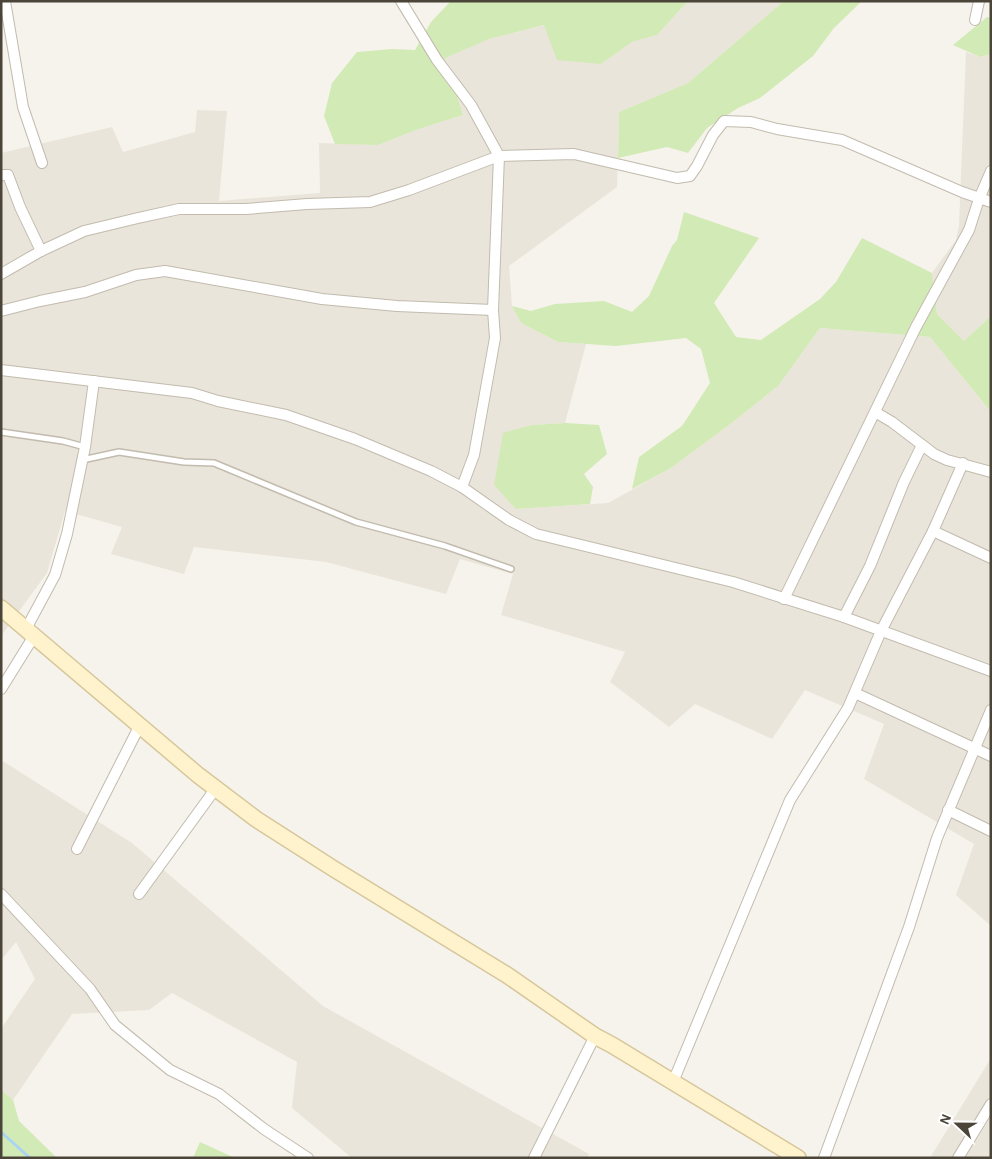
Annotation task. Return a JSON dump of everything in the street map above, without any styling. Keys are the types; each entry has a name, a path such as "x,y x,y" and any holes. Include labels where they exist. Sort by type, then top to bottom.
{"main road":[{"path":"1,608 216,788 256,819 507,975 595,1036 798,1158"}],"street":[{"path":"5,1 23,107 42,164"},
{"path":"400,1 437,60 471,105 499,156 493,310 495,338 474,455 462,487"},
{"path":"975,20 979,1"},
{"path":"1,274 41,251 84,231 179,209 246,209 306,204 370,202 409,190 499,156 574,154 677,178 690,176 713,135 724,121 740,121 842,140 978,199 991,202"},
{"path":"784,599 916,327 969,230 978,199 991,171"},
{"path":"1,175 8,175 20,207 41,251"},
{"path":"1,311 85,292 136,275 165,271 322,299 397,306 493,310"},
{"path":"1,370 192,393 218,401 286,415 355,439 431,471 462,487 509,520 536,534 733,582 844,617 991,671"},
{"path":"1,689 30,633 55,574 67,534 85,447 94,381"},
{"path":"875,412 892,422 934,454 947,460 991,472"},
{"path":"844,617 870,566 904,482 922,445"},
{"path":"673,1082 790,800 848,708 881,631 933,532 963,463"},
{"path":"933,532 991,558"},
{"path":"855,693 991,756"},
{"path":"824,1158 909,927 937,838 991,710"},
{"path":"77,850 140,725"},
{"path":"139,894 216,788"},
{"path":"948,810 991,830"},
{"path":"1,894 90,989 116,1025 170,1070 218,1094 264,1129 308,1158"},
{"path":"534,1158 595,1036"},
{"path":"958,1158 991,1104"}],"lane":[{"path":"1,432 63,441 85,447"},
{"path":"82,460 119,452 184,462 214,463 356,522 445,546 511,569"}],"shaded area":[{"path":"688,1 784,1 688,83 619,112 617,187 509,266 512,306 521,323 558,342 586,344 565,423 532,425 516,509 608,503 671,468 778,386 820,328 930,337 991,412 991,926 956,895 974,844 864,779 884,724 805,690 772,739 695,704 669,727 610,682 625,652 501,615 513,574 460,559 446,594 326,562 194,547 184,574 111,554 122,527 65,511 47,573 1,636 1,153 112,127 123,152 195,132 197,110 227,111 219,201 320,193 319,143 378,145 463,115 445,57 489,39 545,25 601,64 632,42 657,35"},
{"path":"966,52 980,57 991,54 991,316 964,341 937,314 932,273 956,240 959,225"},
{"path":"1,760 132,843 323,1006 589,1154 587,1158 352,1158 292,1108 297,1062 172,993 149,1010 72,1014 13,1100 1,1090 1,1029 35,979 16,942 1,960"},
{"path":"991,1058 991,1158 930,1158"}],"green space":[{"path":"451,1 688,1 657,35 632,42 601,64 557,60 544,25 489,39 445,58 463,115 378,145 335,144 324,116 332,83 357,52 392,49 415,50 431,22"},
{"path":"784,1 862,1 834,28 813,56 760,98 738,108 707,128 688,153 667,147 618,158 619,112 688,83"},
{"path":"987,17 991,18 991,54 980,57 953,45"},
{"path":"684,212 759,238 714,303 736,337 761,340 820,299 836,282 862,238 932,273 937,314 964,341 991,316 991,412 930,337 820,328 778,386 671,468 632,489 639,457 682,426 710,383 701,349 686,338 616,346 558,342 521,323 512,306 531,311 555,304 604,301 632,312 649,296 672,246 677,240"},
{"path":"565,423 599,425 607,454 584,474 593,487 590,504 516,509 494,485 503,433 532,425"},
{"path":"1,1090 13,1100 19,1121 57,1158 1,1158"},
{"path":"200,1142 235,1158 193,1158"}],"waterway":[{"path":"1,1132 30,1158"}]}
